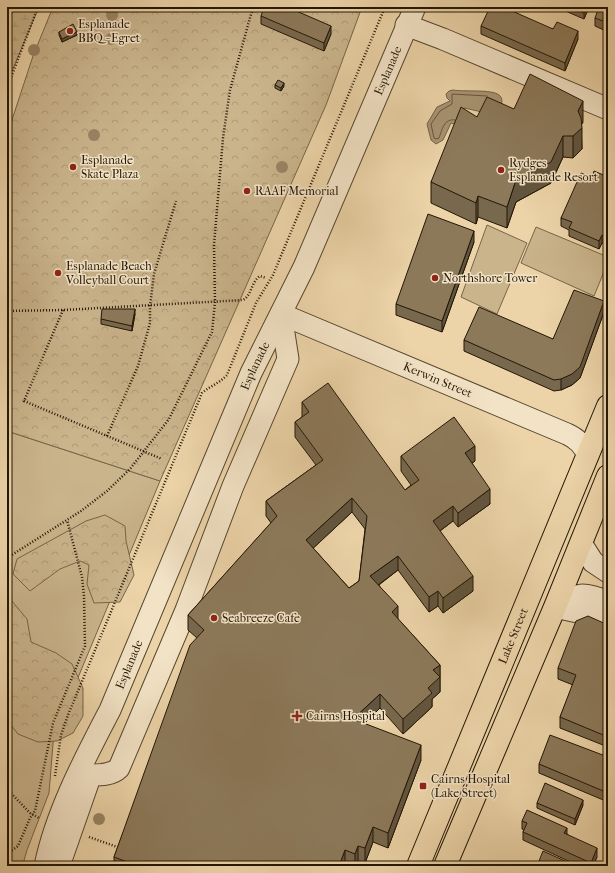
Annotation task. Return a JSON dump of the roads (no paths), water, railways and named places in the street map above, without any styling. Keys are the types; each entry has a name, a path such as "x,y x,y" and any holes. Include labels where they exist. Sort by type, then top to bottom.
{"main road":[{"name":"Lake Street","path":"418,866 608,406"},
{"path":"445,866 555,607 608,476"}],"street":[{"path":"410,13 442,39 608,109"},
{"name":"Esplanade","path":"54,865 59,818 84,759 110,710 251,373 304,267 410,13"},
{"path":"91,775 108,774 119,768 164,663 242,466 288,359 281,314"},
{"name":"Kerwin Street","path":"281,314 568,434 577,439 588,455"},
{"path":"224,438 242,466"},
{"path":"580,543 593,562 608,572"},
{"path":"555,607 568,599 583,594 593,595 608,602"},
{"path":"555,607 575,610 608,623"},
{"path":"146,624 164,663"},
{"name":"Esplanade","path":"54,865 91,775 110,710"}],"water":[{"path":"7,7 15,7 7,23"},
{"path":"453,90 484,91 495,93 501,97 501,107 482,112 464,108 455,124 451,123 443,140 436,144 431,140 427,124 437,107 450,101 446,94"}],"place":[{"name":"Esplanade BBQ - Egret","path":"70,31"},
{"name":"Esplanade Skate Plaza","path":"73,167"},
{"name":"Rydges Esplanade Resort","path":"501,170"},
{"name":"RAAF Memorial","path":"247,191"},
{"name":"Esplanade Beach Volleyball Court","path":"58,273"},
{"name":"Northshore Tower","path":"435,278"},
{"name":"Seabreeze Cafe","path":"214,618"},
{"name":"Cairns Hospital","path":"297,716"},
{"name":"Cairns Hospital (Lake Street)","path":"423,786"}]}
